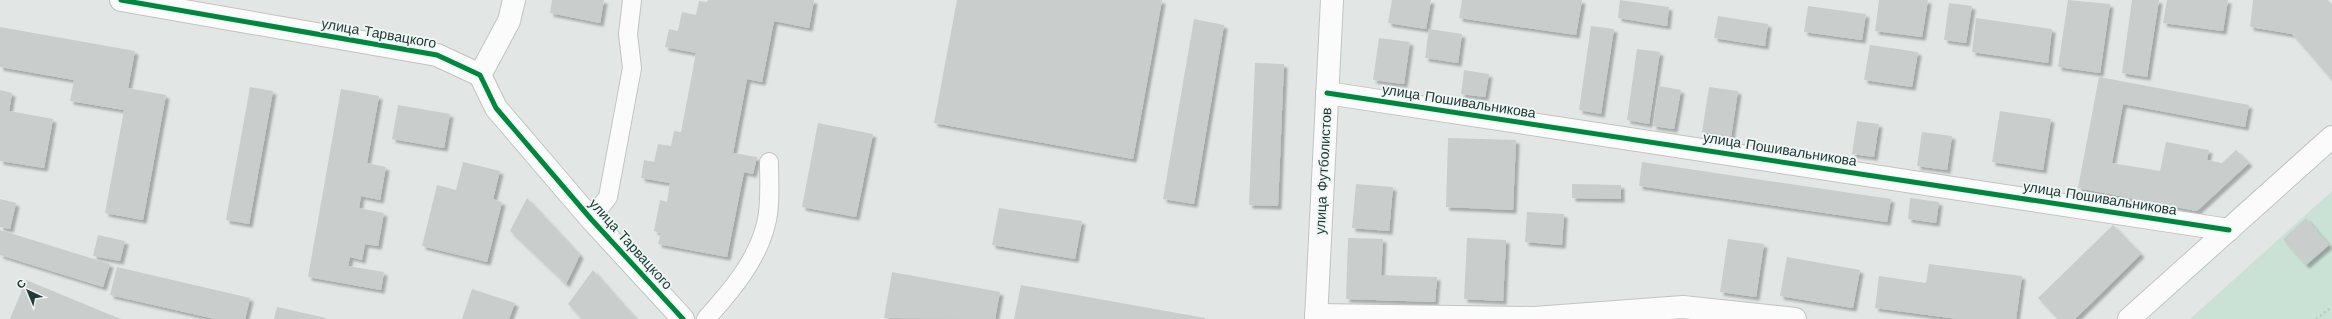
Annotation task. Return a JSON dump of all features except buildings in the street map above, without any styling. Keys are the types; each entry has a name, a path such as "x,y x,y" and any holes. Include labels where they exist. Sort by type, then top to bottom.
{"street":[{"name":"улица Тарвацкого","path":"122,0 437,55 480,75 496,108 591,219 683,319"},
{"path":"480,75 508,21 514,0"},
{"name":"улица Футболистов","path":"1316,317 1332,0"},
{"name":"улица Пошивальникова","path":"1327,93 2229,230"},
{"path":"2129,319 2332,137"},
{"path":"1316,317 1534,318 1683,307 1795,319"}],"lane":[{"path":"591,219 608,197 632,68 628,34 632,0"},
{"path":"706,319 728,294 754,257 767,223 769,162"}],"path":[{"path":"2316,319 2332,307"}],"green space":[{"path":"2332,191 2332,319 2190,319"}],"cycle path":[{"path":"121,0 437,55 480,75 496,108 591,219 683,319"},
{"path":"1327,93 2229,230"}]}
